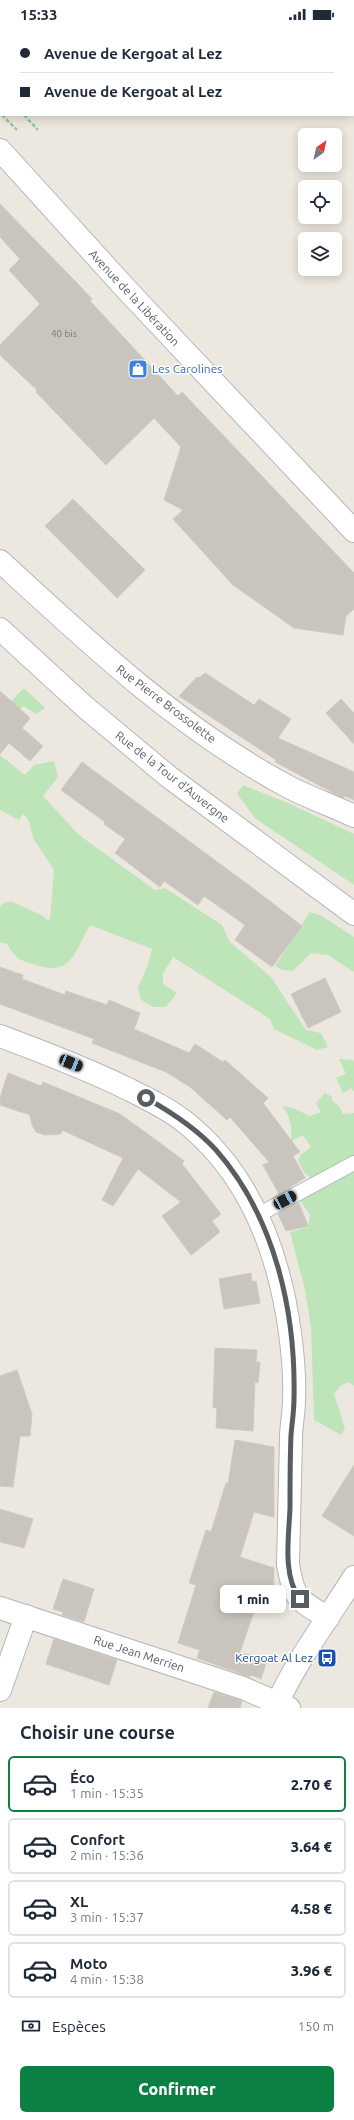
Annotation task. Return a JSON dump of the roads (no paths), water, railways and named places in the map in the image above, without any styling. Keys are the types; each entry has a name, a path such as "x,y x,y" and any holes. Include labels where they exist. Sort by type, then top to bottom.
{"street":[{"name":"Avenue de la Libération","path":"0,150 159,325 354,531"},
{"name":"Rue Pierre Brossolette","path":"0,561 110,661 181,718 285,785 354,816"},
{"name":"Rue de la Tour d'Auvergne","path":"0,629 85,707 169,777 354,914"},
{"path":"0,1036 96,1073 146,1098 184,1122 215,1150 247,1192 265,1230 280,1280 292,1350 294,1401 291,1436 288,1564 291,1582 294,1592 300,1599 328,1618"},
{"path":"283,1707 305,1650 328,1618 354,1577"},
{"name":"Rue Jean Merrien","path":"0,1608 243,1688 283,1707"},
{"path":"0,1690 26,1616"}],"lane":[{"path":"258,1215 354,1163"}],"place":[{"name":"Les Carolines","path":"138,369"},
{"name":"Kergoat Al Lez","path":"327,1658"}]}
